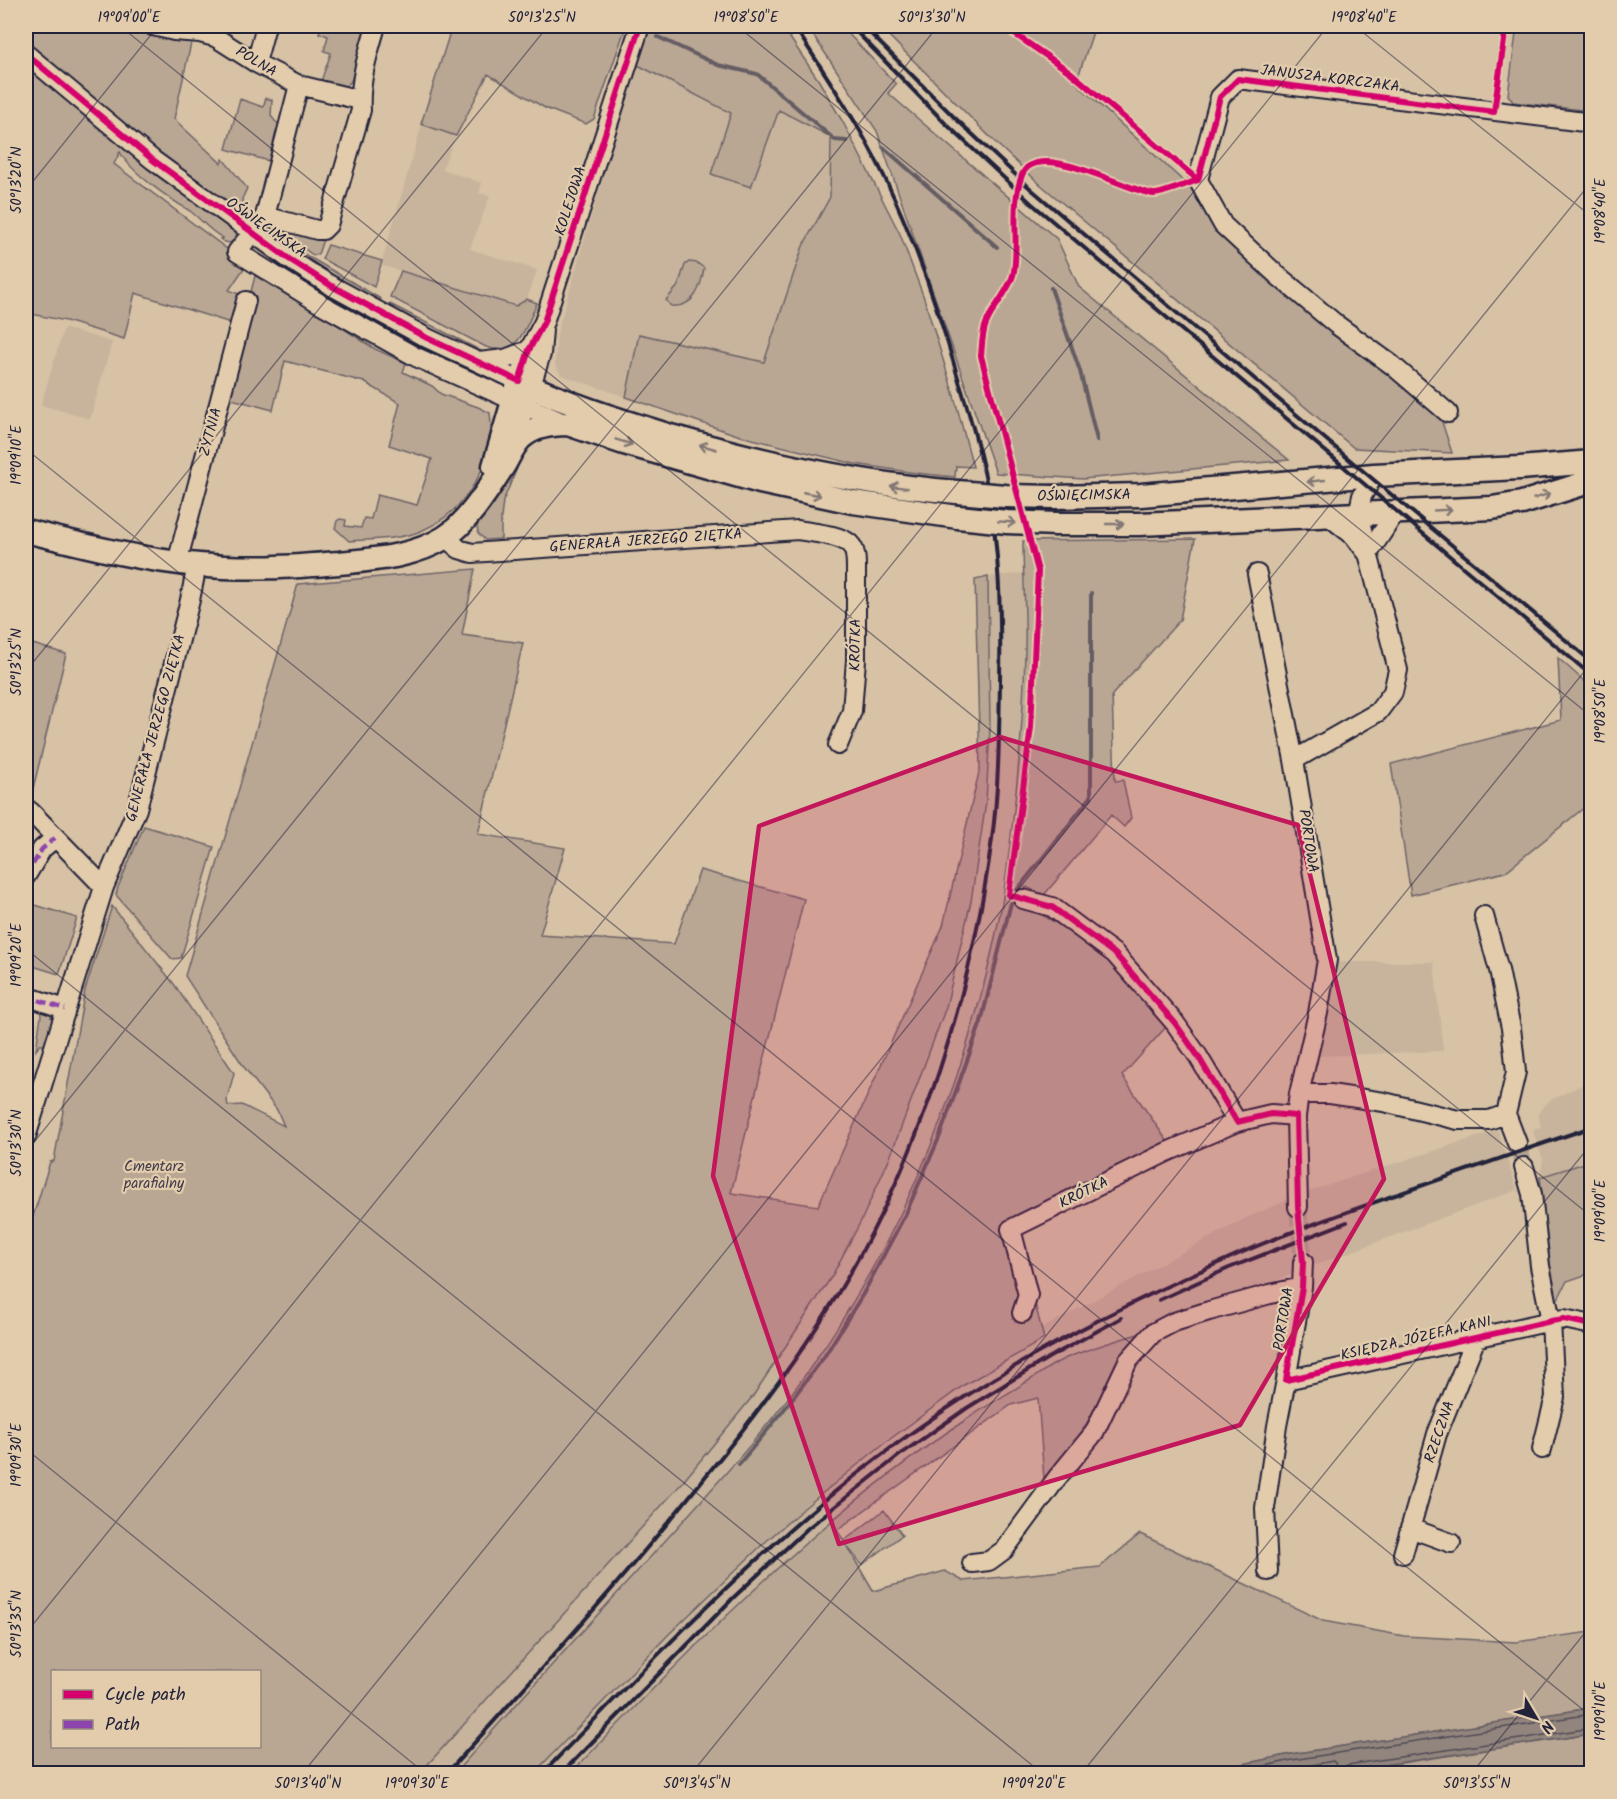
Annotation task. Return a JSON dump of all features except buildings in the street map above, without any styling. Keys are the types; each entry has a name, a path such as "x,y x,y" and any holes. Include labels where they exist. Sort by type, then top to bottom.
{"main road":[{"path":"491,485 493,471 522,393"},
{"name":"OŚWIĘCIMSKA","path":"522,393 729,453 858,481 904,488 1005,496 1141,495 1374,475 1592,462"},
{"name":"OŚWIĘCIMSKA","path":"520,439 532,430 544,426 568,424 624,443 760,482 853,502 958,517 1056,524 1139,524 1492,508 1522,502 1592,481"},
{"path":"26,531 113,553 187,564 246,568 379,559 420,549 445,537 468,515 491,485 520,439"},
{"path":"1492,508 1499,500 1503,489 1501,477 1495,469"}],"street":[{"name":"POLNA","path":"153,26 215,37 256,63 299,85 360,100"},
{"path":"256,63 266,26"},
{"path":"266,216 314,230 323,230 331,217 361,110 360,100 365,66 376,26"},
{"name":"KOLEJOWA","path":"520,439 518,427 529,350 544,322 640,26"},
{"name":"OŚWIĘCIMSKA","path":"26,54 153,160 289,259 330,285 477,363 568,424"},
{"name":"JANUSZA KORCZAKA","path":"1448,412 1392,365 1337,325 1277,275 1223,225 1198,180 1220,97 1238,79 1592,123"},
{"path":"252,232 266,216 299,85"},
{"name":"OŚWIĘCIMSKA","path":"252,232 237,252 319,303 416,357 522,393"},
{"name":"ŻYTNIA","path":"187,564 246,301"},
{"name":"KOLEJOWA","path":"522,393 541,354 544,322"},
{"path":"477,363 505,359 529,350"},
{"path":"1294,760 1378,712 1393,692 1398,670 1358,514 1362,496 1374,475"},
{"path":"1368,554 1394,512"},
{"path":"1326,514 1354,536 1368,554"},
{"name":"GENERAŁA JERZEGO ZIĘTKA","path":"445,537 459,549 472,553 798,530 833,536 850,544"},
{"name":"KRÓTKA","path":"838,745 852,711 856,660 856,567 855,554 850,544"},
{"name":"GENERAŁA JERZEGO ZIĘTKA","path":"26,1137 104,887 137,809 190,600 187,564"},
{"name":"PORTOWA","path":"1257,574 1294,760 1327,960 1296,1116 1298,1207"},
{"path":"26,808 104,887"},
{"path":"26,876 42,849 55,838"},
{"path":"1023,899 1052,907 1115,954 1174,1023 1198,1056 1236,1122 1271,1114 1296,1116"},
{"path":"1484,916 1500,970 1511,1028 1516,1072 1506,1114 1517,1143"},
{"path":"26,996 65,1009"},
{"path":"1299,1094 1330,1094 1384,1102 1458,1120 1489,1120 1506,1114"},
{"name":"KRÓTKA","path":"1022,1313 1028,1295 1011,1229 1167,1152 1236,1122"},
{"path":"1524,1167 1532,1194 1540,1266 1551,1321 1555,1397 1542,1449"},
{"name":"PORTOWA","path":"1268,1571 1265,1508 1302,1287 1302,1262"},
{"path":"972,1563 989,1562 1005,1550 1057,1478 1094,1432 1128,1361 1153,1333 1174,1322 1209,1311 1302,1287"},
{"name":"KSIĘDZA JÓZEFA KANI","path":"1286,1380 1551,1321 1564,1319 1592,1325"},
{"name":"RZECZNA","path":"1403,1554 1437,1434 1476,1338"},
{"path":"1410,1528 1451,1543"}],"highlighted area":[{"path":"1000,737 1298,825 1384,1179 1240,1425 839,1544 713,1176 759,826"}],"shaded area":[{"path":"636,64 731,113 712,174 751,186 779,110 831,137 830,197 803,246 764,362 639,334 626,397 561,375 555,365 557,333"},
{"path":"422,124 456,136 442,169 482,183 479,193 490,196 470,249 537,270 527,299 516,306 381,265"},
{"path":"64,328 112,342 90,419 41,405"},
{"path":"1023,573 1025,646 1021,726 1014,815 1002,906 976,1016 940,1125 903,1211 858,1294 813,1365 760,1434 705,1499 453,1773 420,1774 682,1483 753,1396 832,1276 862,1219 890,1157 946,1007 990,729 988,577"},
{"path":"1337,962 1434,962 1443,1051 1317,1056 1337,975"},
{"path":"26,1019 38,1022 26,1063"},
{"path":"1591,1080 1591,1161 1540,1177 1543,1160 1533,1131 1541,1126 1538,1113 1549,1101"},
{"path":"1498,1130 1517,1190 1318,1264 1145,1332 1062,1360 936,1439 820,1529 672,1669 570,1773 534,1774 669,1634 763,1544 882,1445 964,1385 1044,1339 1041,1329 1246,1218 1307,1192"}],"green space":[{"path":"26,26 131,26 170,37 192,39 174,119 221,163 223,159 247,188 242,199 243,207 255,217 255,220 165,163 26,46"},
{"path":"321,26 370,26 351,81 343,90 320,84 331,53 324,51 328,36 319,33"},
{"path":"452,26 626,26 594,119 586,124 545,108 488,74 456,136 421,124"},
{"path":"648,26 782,26 819,81 844,124 900,234 924,298 973,467 956,466 955,477 855,464 740,436 626,397 639,334 764,362 803,246 830,197 831,137 779,110 751,187 711,174 731,113 636,64"},
{"path":"807,26 841,26 896,84 888,93 1057,239 1079,287 1289,460 1083,479 996,473 877,131"},
{"path":"879,26 1095,26 1076,83 1440,416 1452,453 1354,448 1041,185"},
{"path":"1517,26 1591,26 1591,111 1513,102 1508,95"},
{"path":"26,64 241,235 231,242 220,239 223,238 190,211 142,177 120,152 114,164 247,264 229,290 241,295 234,324 135,293 124,339 66,321 26,313"},
{"path":"266,98 272,100 271,116 281,126 276,163 226,149 240,99 263,107"},
{"path":"268,223 297,229 323,240 318,254 313,255"},
{"path":"264,227 299,251 381,299 379,304 293,253"},
{"path":"253,244 451,358 449,362 397,339 347,311 251,251"},
{"path":"328,245 382,261 374,287 322,259"},
{"path":"689,262 697,263 704,268 701,283 691,300 679,306 671,306 666,300 678,286 685,265"},
{"path":"401,271 516,306 527,299 537,303 525,330 514,344 497,349 486,347 390,297"},
{"path":"256,272 375,349 406,363 403,372 432,386 441,394 490,413 491,431 483,466 465,497 439,521 423,530 396,537 349,541 335,528 340,519 346,520 345,526 361,528 364,518 371,519 377,495 417,505 432,459 389,445 400,403 364,382 285,361 273,410 224,397"},
{"path":"390,304 489,355 476,354 387,308"},
{"path":"525,450 503,501 501,539 485,540 478,533 477,525 501,491"},
{"path":"1195,539 1180,620 1112,695 1115,781 1123,780 1131,818 1124,827 1111,815 1044,895 1026,887 1016,900 1079,936 1125,972 1168,1022 1122,1076 1168,1142 1002,1228 1018,1236 1044,1339 964,1385 882,1445 803,1509 669,1634 534,1773 454,1774 716,1484 776,1414 813,1364 847,1312 906,1203 953,1088 988,969 1002,901 1016,796 1023,697 1025,635 1023,541"},
{"name":"Cmentarz parafialny","path":"475,569 462,635 523,643 478,834 565,848 540,935 674,944 700,870 804,899 731,1193 818,1206 943,926 980,768 975,580 988,577 990,729 986,802 971,901 946,1007 890,1157 862,1219 832,1276 753,1396 682,1483 420,1773 26,1773 26,1239 50,1162 54,1161 85,990 112,906 174,984 234,1073 227,1099 228,1106 242,1105 284,1126 277,1110 244,1067 185,976 298,584"},
{"path":"26,642 66,654 30,801 26,801"},
{"path":"1558,658 1591,687 1591,802 1505,872 1411,895 1391,764 1561,720"},
{"path":"144,826 214,847 181,958 172,959 116,895"},
{"path":"29,903 77,918 59,974 26,964 26,912"},
{"path":"40,1009 49,1011 53,1023 47,1045 40,1045 36,1050 41,1016"},
{"path":"1591,1161 1591,1273 1567,1281 1555,1305 1540,1177"},
{"path":"1145,1332 1138,1338 1075,1443 1044,1479 1038,1398 1011,1405 837,1530 844,1541 884,1510 902,1535 862,1565 846,1545 873,1591 945,1571 963,1581 1100,1567 1140,1534 1323,1621 1404,1636 1516,1642 1591,1632 1591,1708 1291,1754 1189,1773 570,1774 710,1632 758,1587 807,1542 910,1459 972,1415 1056,1363"},
{"path":"1591,1734 1591,1773 1329,1774"}],"water":[{"path":"1591,1708 1591,1734 1329,1773 1189,1773 1291,1754"}],"waterway":[{"path":"658,37 718,65 757,74 835,140 846,141"},
{"path":"883,147 997,247"},
{"path":"1051,288 1080,371 1097,440"},
{"path":"1014,894 1091,797 1091,593"},
{"path":"739,1464 824,1357 863,1294 906,1213 939,1138 981,1022 1011,903"}],"tunnel":[{"path":"1517,1143 1524,1167"},
{"path":"1298,1207 1303,1262"}],"railway":[{"path":"446,1774 578,1627 674,1515 760,1407 828,1310 872,1233 920,1125 957,1013 983,897 996,800 1000,656 997,552 985,476 970,416 943,329 907,227 864,138 794,26"},
{"path":"851,26 945,123 1031,203 1592,676"},
{"path":"863,26 954,117 1031,189 1592,662"},
{"path":"542,1774 691,1622 794,1526 905,1438 995,1378 1124,1307 1246,1251 1352,1210 1592,1127"},
{"path":"1159,1300 1229,1268 1347,1222"},
{"path":"561,1774 734,1597 808,1528 901,1454 967,1408 1048,1358 1121,1318"}],"marked path":[{"path":"26,876 42,849 55,838"},
{"path":"26,996 65,1009"}],"cycle path":[{"path":"26,54 153,160 289,259 330,285 427,338 519,381 529,350 544,322 640,26"},
{"path":"1003,26 1070,72 1198,180"},
{"path":"1198,180 1220,97 1238,79 1494,112 1506,26"},
{"path":"1198,180 1154,194 1064,164 1045,162 1031,165 1022,175 1018,187 1014,271 1010,284 986,324 981,356 1038,571 1031,727 1009,895 1052,907 1115,954 1175,1023 1198,1056 1237,1122 1271,1114 1296,1116 1298,1207 1303,1262 1302,1287 1286,1380 1551,1321 1564,1319 1592,1325"}]}
